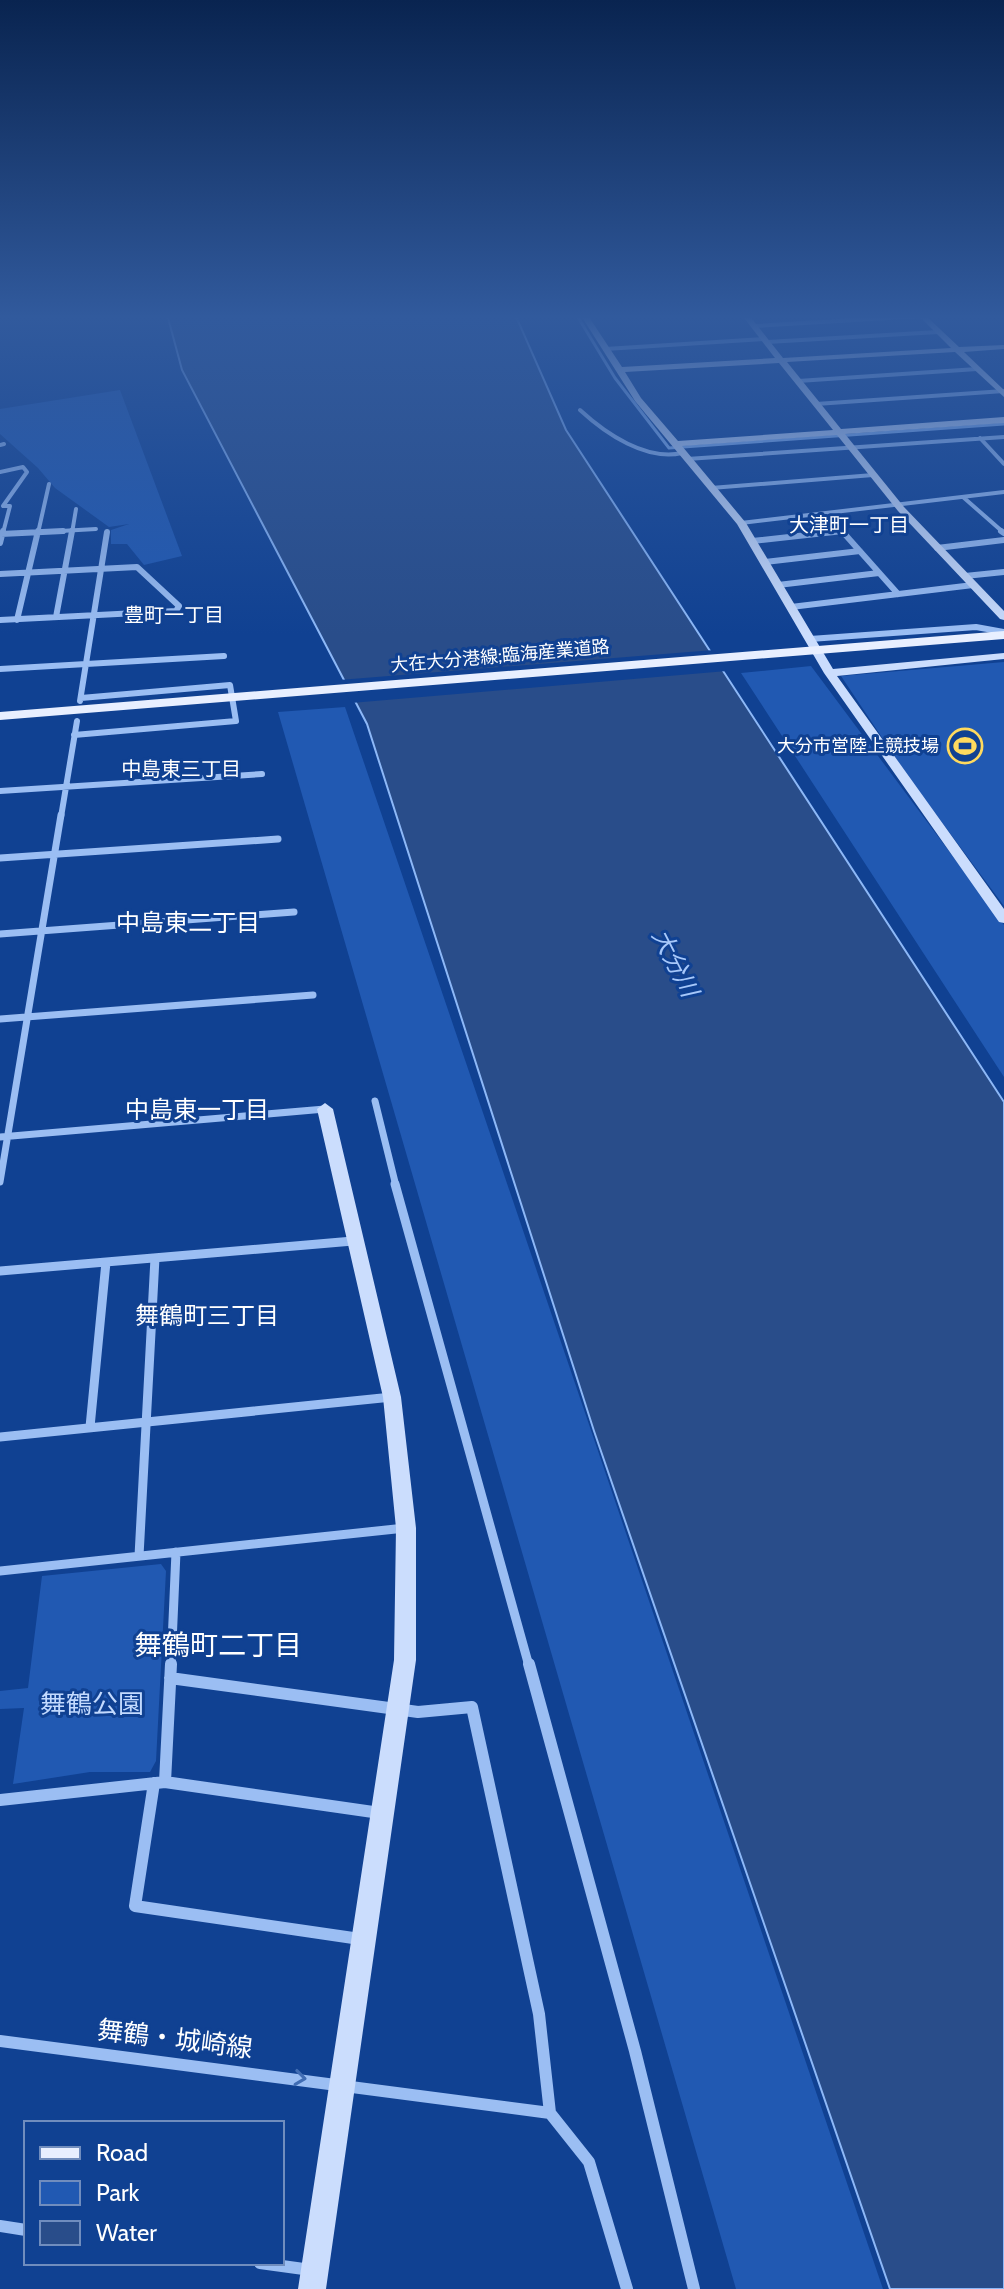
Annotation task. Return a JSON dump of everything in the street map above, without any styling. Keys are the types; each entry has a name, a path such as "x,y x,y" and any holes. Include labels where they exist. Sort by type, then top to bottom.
{"main road":[{"name":"大在大分港線;臨海産業道路","path":"0,727 114,712 254,703 1004,633"},
{"name":"大在大分港線;臨海産業道路","path":"816,650 1004,649"},
{"name":"大在大分港線;臨海産業道路","path":"0,716 78,716"}],"street":[{"path":"592,421 650,453 667,456 679,450 994,421"},
{"path":"657,421 741,523 830,673 1004,919"},
{"path":"830,421 898,506 973,585 999,606 1004,617"},
{"path":"679,450 851,447 1004,437"},
{"path":"980,438 1004,464"},
{"path":"0,475 23,467 27,472 1,506"},
{"path":"711,488 873,475"},
{"path":"17,620 49,484"},
{"path":"741,523 1004,492"},
{"path":"963,497 1004,533"},
{"path":"0,543 10,506 1,506"},
{"path":"56,617 62,571 76,509"},
{"path":"827,514 898,594"},
{"path":"1,534 96,529"},
{"path":"752,541 843,531"},
{"path":"0,1182 4,1136 27,1017 107,532"},
{"path":"937,548 1004,540"},
{"path":"765,562 860,551"},
{"path":"0,574 137,567 179,606 176,611 0,620"},
{"path":"965,576 1004,572"},
{"path":"778,585 879,573"},
{"path":"791,607 973,585"},
{"path":"0,669 224,656"},
{"path":"830,673 1004,656"},
{"path":"230,685 236,721 78,716 230,685"},
{"path":"0,791 262,774"},
{"path":"0,858 278,839"},
{"path":"0,934 294,912"},
{"path":"0,1019 313,995"},
{"path":"375,1101 391,1169 437,1326 635,2051 694,2289"},
{"path":"4,1136 325,1109 353,1241 392,1397 406,1528 405,1660 399,1709 313,2280 266,2265"},
{"path":"0,1271 353,1241"},
{"path":"139,1556 155,1258"},
{"path":"90,1427 106,1262"},
{"path":"0,1437 392,1397"},
{"path":"0,1571 406,1528"},
{"path":"176,1552 170,1678 160,1782 135,1906 365,1940"},
{"path":"170,1678 418,1712 472,1707 539,2014 550,2113 589,2162 627,2289"},
{"path":"0,1800 160,1782 383,1814"},
{"name":"舞鶴・城崎線","path":"0,2041 550,2113"},
{"path":"0,2226 24,2230"}],"green space":[{"path":"0,421 132,421 182,556 144,565 127,544 111,544 111,530 129,524 109,527 55,488 0,434"},
{"path":"1004,662 1004,906 909,778 841,676"},
{"path":"811,666 1004,925 1004,1077 741,673"},
{"path":"345,707 883,2289 736,2289 278,712"},
{"name":"舞鶴公園","path":"161,1564 166,1571 156,1761 150,1772 90,1772 13,1784 24,1708 0,1709 0,1691 28,1688 42,1576"}],"water":[{"name":"大分川","path":"209,421 562,421 1004,1102 1004,2289 890,2289 594,1431 367,724"}],"pier":[{"path":"714,650 727,671 351,703 339,680"}],"waterway":[{"path":"648,421 669,448 1004,424"}],"place":[{"name":"大分市営陸上競技場","path":"965,746"}],"district":[{"name":"大津町一丁目","path":"849,525"},
{"name":"豊町一丁目","path":"174,615"},
{"name":"中島東三丁目","path":"181,769"},
{"name":"中島東二丁目","path":"188,923"},
{"name":"中島東一丁目","path":"197,1110"},
{"name":"舞鶴町三丁目","path":"207,1316"},
{"name":"舞鶴町二丁目","path":"218,1645"}]}
